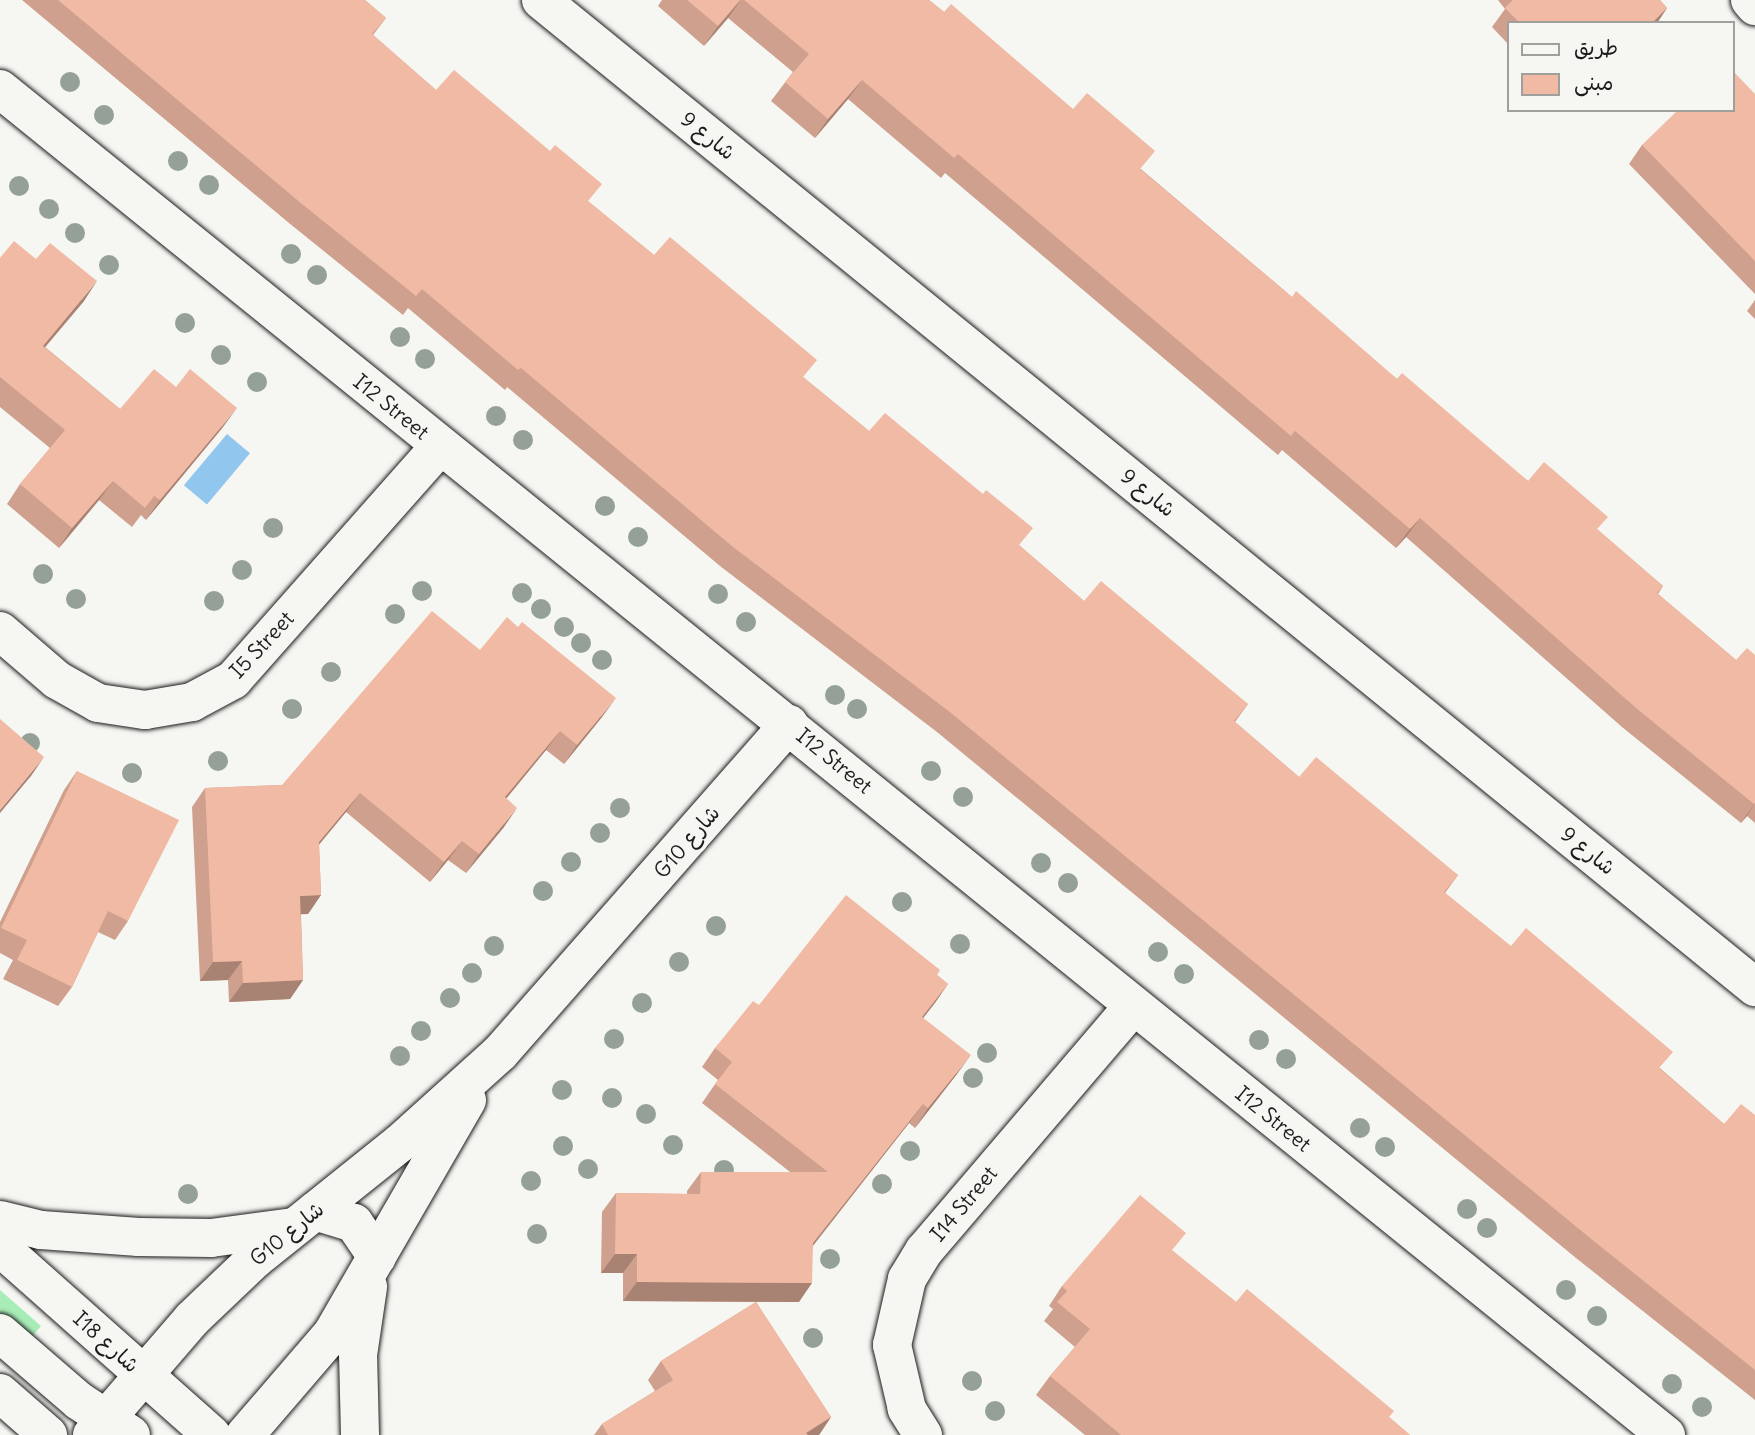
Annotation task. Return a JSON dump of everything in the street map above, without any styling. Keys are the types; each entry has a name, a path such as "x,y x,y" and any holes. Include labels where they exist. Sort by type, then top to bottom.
{"street":[{"name":"شارع 9","path":"541,0 1755,987"},
{"path":"1750,0 1755,6"},
{"name":"I12 Street","path":"0,89 1666,1435"},
{"name":"I5 Street","path":"0,631 57,680 98,703 145,710 191,702 233,680 440,446"},
{"name":"G10 شارع","path":"245,1435 309,1365 374,1263 430,1158 500,1053 789,724"},
{"name":"I14 Street","path":"923,1435 907,1409 897,1378 892,1345 907,1279 924,1251 1133,1006"},
{"name":"G10 شارع","path":"109,1430 143,1375 192,1319 500,1053"},
{"path":"0,1220 41,1230 139,1237 211,1238 305,1219 354,1223 374,1263 358,1355 360,1435"},
{"name":"I18 شارع","path":"0,1247 212,1435"},
{"path":"0,1333 109,1430"},
{"path":"0,1393 48,1435"}],"green space":[{"path":"0,1290 41,1326 30,1339 0,1313"}],"water":[{"path":"227,434 250,453 207,505 184,485"}],"building":[{"path":"58,0 365,0 386,18 372,34 436,90 454,70 550,151 555,145 602,184 588,201 654,255 670,237 817,360 803,377 869,431 885,413 983,494 986,490 1033,528 1019,545 1084,601 1101,581 1248,704 1234,721 1299,777 1316,757 1458,875 1444,892 1511,946 1526,928 1673,1052 1659,1068 1724,1124 1741,1104 1755,1115 1755,1370 1590,1238 951,713 733,547 521,368 518,370 422,289 416,296"},
{"path":"687,0 740,0 718,26"},
{"path":"744,0 929,0 944,12 951,4 1073,109 1087,93 1155,151 1140,169 1292,297 1296,291 1397,379 1402,373 1528,481 1544,462 1608,517 1597,529 1663,586 1657,593 1736,660 1747,648 1755,655 1755,803 1636,708 1420,518 1410,529 1295,431 1291,436 958,154 954,158 862,80 828,119 785,82 809,54"},
{"path":"1513,0 1660,0 1667,8 1654,21 1518,21 1505,8"},
{"path":"1734,72 1755,94 1755,261 1642,145 1676,112 1734,112"},
{"path":"14,241 36,259 50,243 97,281 43,346 120,409 154,369 176,387 190,369 237,408 160,500 154,496 145,508 113,481 72,528 20,484 65,430 0,377 0,258"},
{"path":"432,611 480,650 507,617 518,627 522,622 616,698 577,745 560,731 505,797 517,808 479,854 462,841 444,862 360,793 319,842 321,895 300,896 303,980 243,983 242,961 213,962 205,788 282,785"},
{"path":"0,719 44,757 0,810"},
{"path":"77,771 179,820 128,921 108,911 72,987 17,960 27,940 1,928"},
{"path":"846,895 940,970 937,975 948,984 922,1017 971,1055 928,1108 923,1104 813,1243 812,1283 637,1282 637,1254 615,1254 616,1193 700,1194 701,1172 828,1172 715,1084 732,1062 715,1048 753,1001 759,1005"},
{"path":"1140,1195 1186,1233 1172,1250 1236,1302 1247,1289 1394,1411 1389,1417 1410,1435 1121,1435 1050,1376 1090,1329 1057,1302 1067,1291 1062,1286"},
{"path":"756,1302 831,1417 806,1433 808,1435 608,1435 602,1424 673,1380 661,1361"}]}
